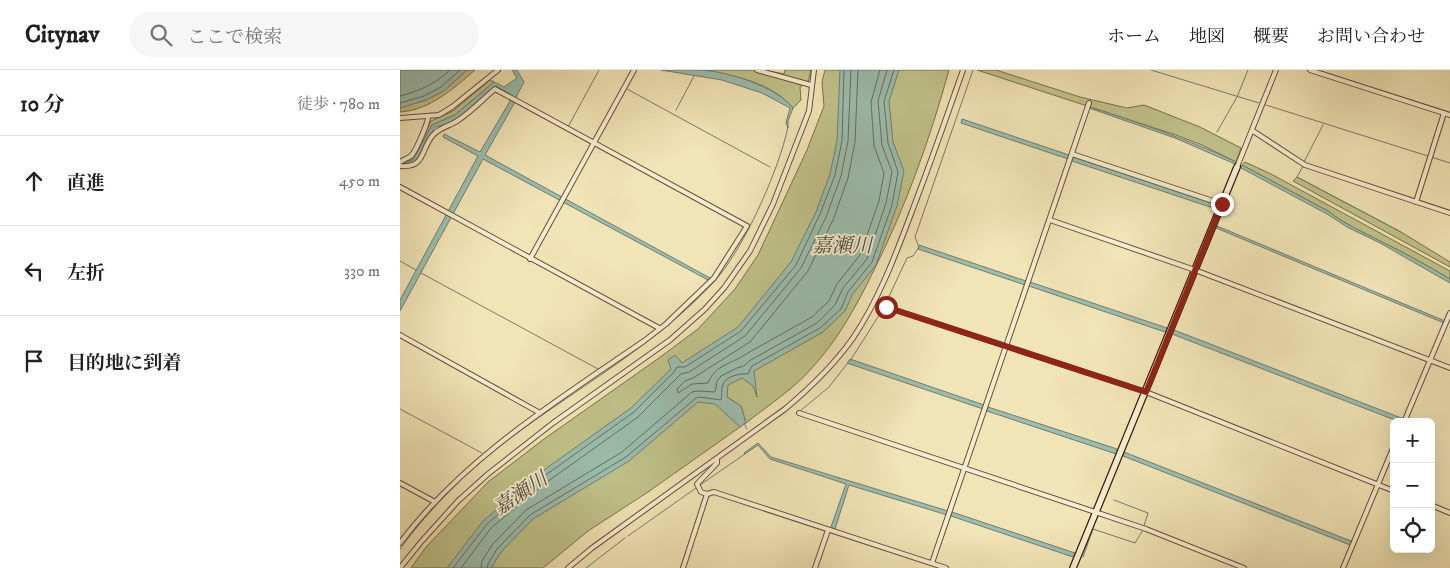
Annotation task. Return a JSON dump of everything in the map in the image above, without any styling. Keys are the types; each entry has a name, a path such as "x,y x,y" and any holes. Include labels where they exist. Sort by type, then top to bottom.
{"street":[{"path":"400,118 439,115 452,107 498,70"},
{"path":"530,259 634,70"},
{"path":"757,70 811,85"},
{"path":"400,568 446,514 488,474 553,423 670,340 706,308 724,288 750,251 773,204 809,111 814,70"},
{"path":"568,568 592,548 767,423 813,384 838,358 864,321 885,278 906,228 963,70"},
{"path":"1073,568 1253,131 1276,70"},
{"path":"1310,70 1450,115"},
{"path":"400,166 410,166 418,162 432,136 456,122 495,88 747,226 714,278 644,341 502,440 435,502 400,543"},
{"path":"932,563 1089,103"},
{"path":"1416,202 1444,113"},
{"path":"402,161 414,152 428,122 428,117"},
{"path":"1253,131 1305,165 1450,213"},
{"path":"1072,154 1222,204"},
{"path":"400,188 659,328"},
{"path":"1050,220 1195,270 1450,368"},
{"path":"886,307 1146,392 1390,489"},
{"path":"1406,418 1450,313"},
{"path":"400,336 540,412"},
{"path":"799,413 1097,512 1159,534 1244,568"},
{"path":"1343,568 1390,456"},
{"path":"716,459 717,462 697,484 701,492 707,494 714,492 946,568"},
{"path":"400,484 435,502"},
{"path":"683,568 707,494"},
{"path":"1435,507 1450,513"},
{"path":"815,568 828,530"}],"green space":[{"path":"467,70 475,70 431,103 400,112 400,104 420,101 437,94"},
{"path":"701,70 764,70 784,74 785,70 811,70 808,82 800,87 801,100 793,108 774,92 751,81"},
{"path":"825,70 848,70 839,255 676,373 453,568 411,568 426,547 488,482 544,439 698,329 735,289 758,255 807,150 824,106 822,82"},
{"path":"880,70 949,70 916,172 886,246 861,296 838,334 821,358 804,376 746,423 741,406 727,397 722,383 750,368"},
{"path":"977,70 996,70 1080,97 1127,108 1144,105 1200,127 1241,148 1236,162 1202,145 1176,135"},
{"path":"490,80 494,82 455,115 432,125 419,152 412,160 407,162 414,155 431,121 453,111"},
{"path":"1245,162 1271,174 1450,271 1450,279 1242,165"},
{"path":"1297,177 1401,232 1450,262 1450,267 1293,181"},
{"path":"701,395 713,400 724,408 740,427 648,492 588,531 543,568 485,568 535,513"}],"water":[{"path":"400,70 467,70 444,91 426,100 400,108"},
{"path":"512,70 517,70 524,82 485,155 710,278 708,280 483,159 400,311 400,300 478,156 443,137 444,134 480,152 513,96 496,86 460,116 444,125 435,127 418,159 407,163 400,163 400,160 407,162 413,160 432,125 455,115 494,82 504,87 517,78"},
{"path":"661,70 712,71 738,77 763,87 785,100 793,108 788,121 788,128 786,123 790,108 762,93 722,80"},
{"name":"嘉瀬川","path":"840,70 899,70 889,101 893,142 904,171 897,206 876,265 852,295 845,311 823,332 754,371 757,397 753,386 742,378 728,385 727,397 741,406 746,423 740,427 715,404 698,402 629,461 533,519 501,552 491,568 447,568 483,521 537,475 631,408 671,369 668,360 675,355 682,363 738,327 791,262 816,212 830,174 837,141"},
{"path":"1090,107 1145,125 1236,162 1235,164 1175,138"},
{"path":"962,119 1069,155 1068,159 961,123"},
{"path":"1073,157 1218,205 1216,209 1072,161"},
{"path":"1242,165 1328,211 1354,228 1425,264 1450,279 1450,283 1241,168"},
{"path":"1217,226 1445,321 1444,323 1216,228"},
{"path":"919,245 1026,281 1025,285 918,249"},
{"path":"1030,282 1167,328 1165,332 1029,286"},
{"path":"1174,330 1401,418 1390,418 1172,334"},
{"path":"850,359 984,405 983,409 847,363"},
{"path":"988,407 1117,449 1116,454 987,411"},
{"path":"758,443 771,457 948,511 947,515 849,485 835,529 831,527 846,484 770,459 758,445 744,453"},
{"path":"1124,452 1351,541 1350,545 1123,456"},
{"path":"952,512 1075,553 1073,557 951,516"}],"waterway":[{"path":"568,127 599,70"},
{"path":"885,305 907,258 913,256 919,247 915,237 973,70"},
{"path":"1151,70 1259,103"},
{"path":"1217,132 1237,97 1248,70"},
{"path":"1260,104 1274,70"},
{"path":"676,110 694,76"},
{"path":"627,89 770,167"},
{"path":"1266,105 1450,163"},
{"path":"1250,129 1259,108"},
{"path":"1304,162 1323,125"},
{"path":"400,549 437,504 479,463 535,420 640,347 690,306 713,283 748,231 777,165 788,127"},
{"path":"1303,166 1297,177 1401,232"},
{"path":"400,261 416,270"},
{"path":"421,273 598,369"},
{"path":"850,361 883,309"},
{"path":"800,411 829,387 847,364"},
{"path":"400,409 482,453"},
{"path":"744,423 747,429"},
{"path":"700,485 745,454"},
{"path":"628,536 696,488"},
{"path":"1114,500 1148,513 1144,526"},
{"path":"1083,557 1093,529 1135,543 1143,530"},
{"path":"586,568 625,538"}],"route":[{"path":"886,307 1146,392 1222,204"}]}
